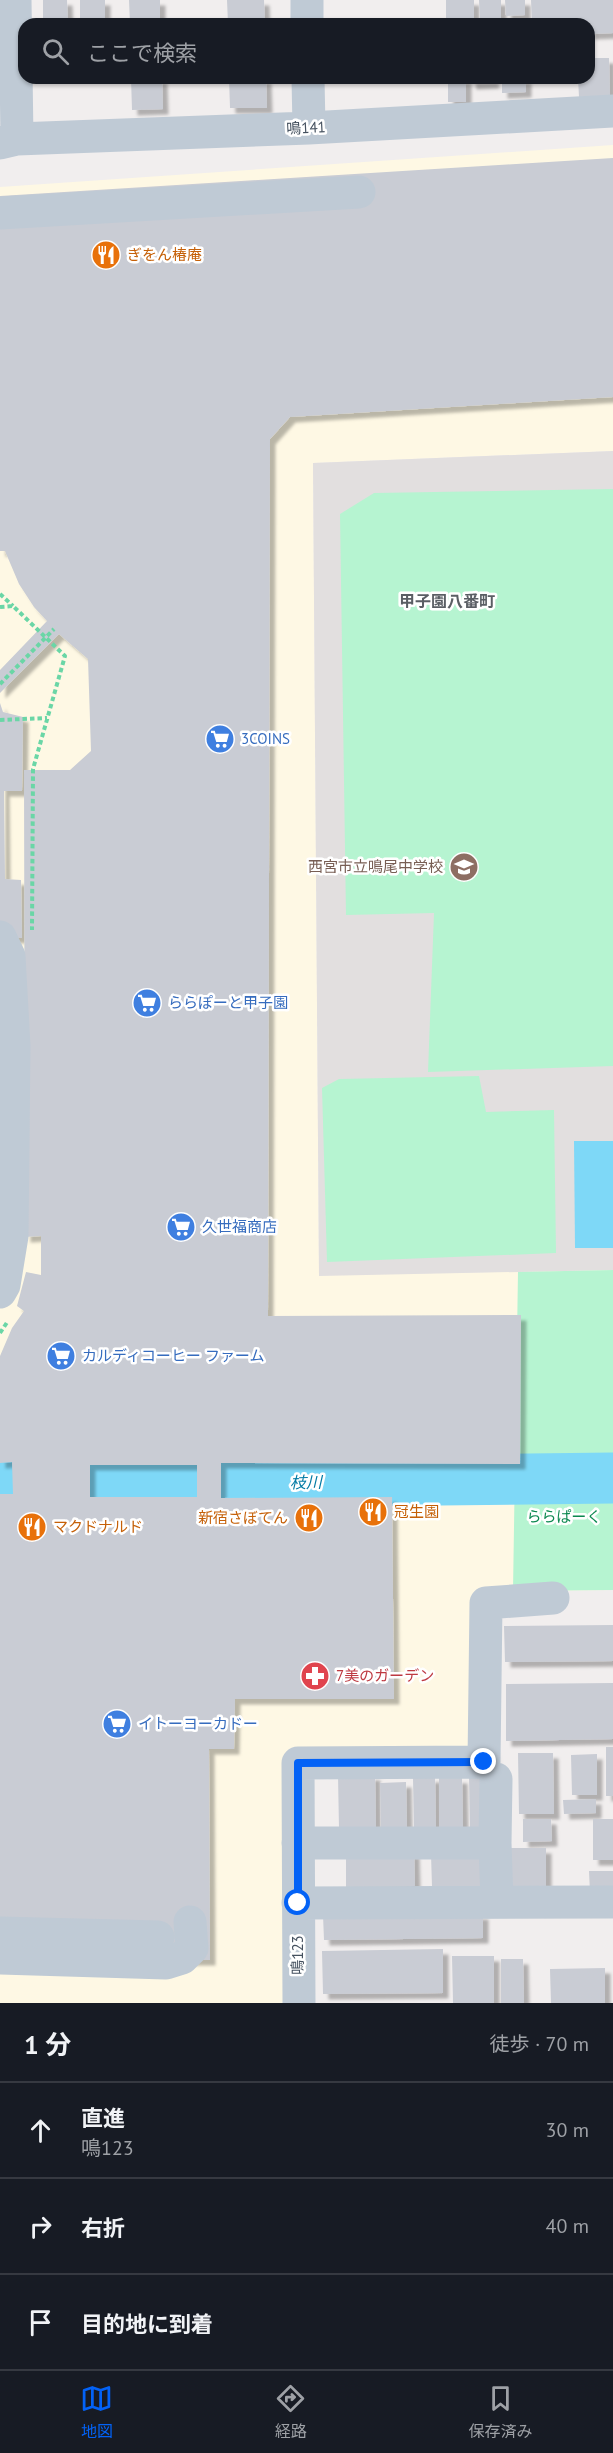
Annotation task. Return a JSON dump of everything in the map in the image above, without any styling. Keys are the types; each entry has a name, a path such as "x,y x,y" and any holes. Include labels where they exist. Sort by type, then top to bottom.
{"street":[{"path":"8,141 15,0"},
{"path":"307,0 307,18"},
{"path":"308,84 309,128"},
{"name":"鳴141","path":"8,141 309,128 613,111"},
{"path":"0,213 359,192"},
{"path":"0,937 9,956 4,976 7,1046 6,1184 12,1236 5,1251 4,1285 0,1292"},
{"name":"鳴123","path":"299,2003 298,1763 484,1762 486,1603 553,1598"},
{"path":"496,1779 496,1902"},
{"path":"298,1842 495,1843"},
{"path":"298,1903 613,1902"},
{"path":"0,1958 166,1962 182,1958 192,1948 190,1922"},
{"path":"0,1933 158,1937"}],"path":[{"path":"0,594 13,606"},
{"path":"0,684 54,628"},
{"path":"0,720 48,718"}],"shaded area":[{"path":"613,145 613,451 313,463 319,1275 613,1270 613,1590 476,1592 477,1755 284,1760 288,2003 0,2003 0,187"},
{"name":"西宮市立鳴尾中学校","path":"613,451 613,1270 319,1276 313,463"}],"green space":[{"path":"613,489 613,1066 428,1072 434,913 346,915 340,514 374,493"},
{"path":"479,1076 486,1112 554,1110 556,1253 327,1262 322,1088 339,1079"},
{"name":"ららぱーく","path":"613,1270 613,1590 513,1591 518,1272"}],"water":[{"path":"574,1141 613,1141 613,1248 575,1248"}],"building":[{"path":"43,0 67,0 68,18 43,18"},
{"path":"80,0 105,0 105,18 80,18"},
{"path":"129,0 160,0 160,18 130,18"},
{"path":"227,0 264,0 265,18 228,18"},
{"path":"446,0 474,0 474,18 446,18"},
{"path":"479,0 501,0 501,18 480,18"},
{"path":"505,0 525,0 525,15 506,16"},
{"path":"531,0 613,0 613,33 595,34 595,18 532,18"},
{"path":"595,58 609,58 610,96 579,97 578,84 595,84"},
{"path":"131,84 162,84 163,109 132,110"},
{"path":"229,84 266,84 267,108 230,108"},
{"path":"448,84 466,84 466,102 448,102"},
{"path":"502,84 526,84 526,92 502,93"},
{"name":"ららぽーと甲子園","path":"613,158 613,397 290,417 270,439 268,1316 521,1315 520,1464 221,1463 221,1498 392,1497 394,1699 235,1699 234,1749 209,1749 210,1960 158,1960 0,1921 0,1494 13,1494 12,1462 0,1463 0,1356 12,1328 24,1311 17,1306 26,1272 41,1275 41,1236 25,1237 24,770 70,770 91,751 88,659 59,634 0,693 0,670 47,621 34,607 19,584 5,551 0,551 0,196","holes":["90,1465 197,1465 197,1497 90,1497"]},
{"path":"0,703 3,712 23,717 22,791 4,791 5,879 21,880 22,938 0,937"},
{"path":"613,1625 613,1661 505,1662 504,1626"},
{"path":"613,1683 613,1739 506,1741 506,1684"},
{"path":"606,1747 613,1747 613,1796 606,1796"},
{"path":"518,1753 553,1753 554,1814 519,1814"},
{"path":"597,1754 597,1795 572,1795 571,1755"},
{"path":"338,1775 375,1775 376,1829 339,1829"},
{"path":"469,1776 488,1776 488,1832 470,1832"},
{"path":"435,1777 436,1831 414,1831 413,1778"},
{"path":"439,1778 462,1778 463,1832 439,1832"},
{"path":"406,1782 407,1832 381,1833 380,1783"},
{"path":"596,1799 596,1813 564,1814 563,1800"},
{"path":"523,1819 551,1819 552,1841 523,1842"},
{"path":"593,1819 613,1819 613,1860 593,1860"},
{"path":"509,1848 546,1848 546,1887 509,1888"},
{"path":"414,1852 415,1886 346,1887 346,1853"},
{"path":"483,1853 483,1887 432,1887 431,1854"},
{"path":"589,1871 613,1871 613,1892 590,1893"},
{"path":"483,1914 483,1938 324,1940 323,1915"},
{"path":"443,1949 443,1993 323,1994 322,1951"},
{"path":"452,1956 494,1956 494,2003 453,2003"},
{"path":"501,1959 523,1959 524,2003 501,2003"},
{"path":"605,1968 605,2003 551,2003 550,1969"}],"waterway":[{"name":"枝川","path":"0,1485 613,1478"}],"place":[{"name":"ぎをん椿庵","path":"106,255"},
{"name":"3COINS","path":"220,739"},
{"name":"西宮市立鳴尾中学校","path":"464,867"},
{"name":"ららぽーと甲子園","path":"147,1003"},
{"name":"久世福商店","path":"181,1227"},
{"name":"カルディコーヒー ファーム","path":"61,1356"},
{"name":"冠生園","path":"373,1512"},
{"name":"新宿さぼてん","path":"309,1518"},
{"name":"マクドナルド","path":"32,1527"},
{"name":"7美のガーデン","path":"315,1676"},
{"name":"イトーヨーカドー","path":"117,1724"}],"district":[{"name":"甲子園八番町","path":"447,601"}],"route":[{"path":"298,1903 298,1763 484,1762"}]}
